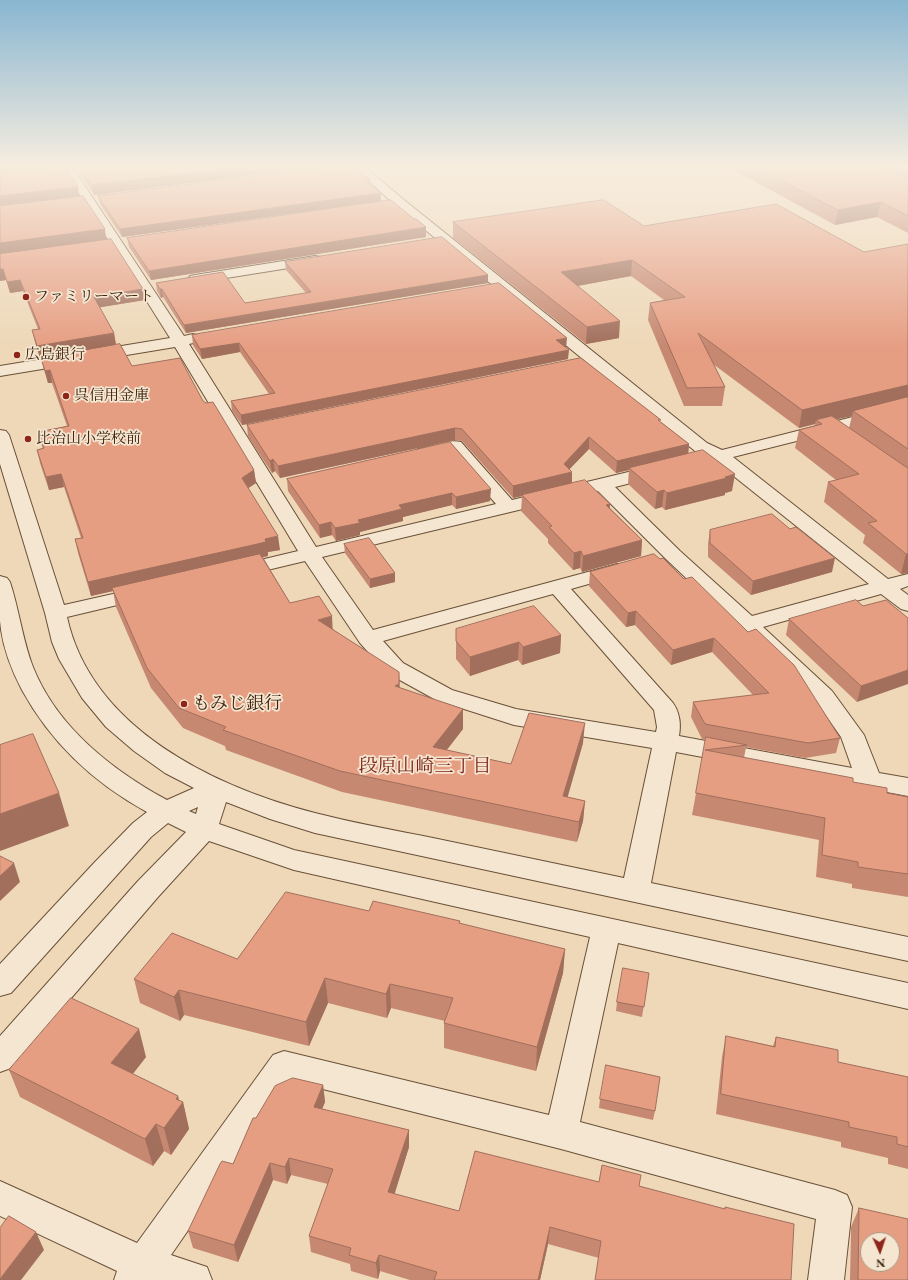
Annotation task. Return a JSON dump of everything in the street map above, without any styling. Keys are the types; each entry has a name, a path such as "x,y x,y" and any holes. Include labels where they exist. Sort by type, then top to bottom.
{"street":[{"path":"106,228 116,244 154,286 179,341 243,431 277,486 311,555 368,638 395,668 444,695 514,717 666,742 908,787"},
{"path":"431,228 501,286 584,362 700,447 719,454 908,605"},
{"path":"429,242 445,239"},
{"path":"185,281 327,258"},
{"path":"486,288 501,286"},
{"path":"0,371 210,336"},
{"path":"219,576 602,485 719,454 831,428 908,408"},
{"path":"831,428 850,441"},
{"path":"0,436 69,658 81,680 96,702 116,723 140,743 168,763 217,789 274,811 315,823 908,949"},
{"path":"408,457 455,446 508,507"},
{"path":"602,485 672,555 824,696 852,735 869,779"},
{"path":"368,638 672,555"},
{"path":"748,624 908,580"},
{"path":"0,582 6,624 24,671 36,696 52,720 73,745 99,768 129,790 165,811 204,830 247,847 294,860 908,996"},
{"path":"558,586 665,708 669,727 635,892"},
{"path":"56,613 158,590"},
{"path":"0,984 142,830 165,811 217,789"},
{"path":"0,1058 148,889 204,830 217,789"},
{"path":"561,1133 606,930"},
{"path":"137,1272 284,1065 561,1133 835,1207 826,1280"},
{"path":"0,1198 137,1272 194,1280"}],"building":[{"path":"0,228 104,228 105,229 0,243"},
{"path":"198,228 421,228 149,271 127,238"},
{"path":"460,228 820,228 864,252 908,244 908,385 802,410 698,333 725,387 687,388 650,303 685,297 632,260 561,272 620,321 587,327"},
{"path":"442,237 488,275 184,325 162,289 160,289 156,283 223,272 245,303 311,292 285,262"},
{"path":"111,239 143,289 94,297 114,333 37,346 32,330 40,329 20,280 7,282 3,269 0,269 0,254"},
{"path":"499,283 567,338 556,340 569,350 241,415 231,401 275,393 239,343 200,349 192,335"},
{"path":"120,344 132,366 180,358 203,401 206,403 213,402 254,470 242,478 278,536 265,539 266,542 88,582 75,539 83,538 61,474 46,477 37,450 44,448 38,432 69,426 50,370 45,371 41,358"},
{"path":"581,358 661,420 658,420 689,444 617,461 589,437 564,464 572,472 513,486 462,429 455,428 278,466 273,459 270,461 247,425"},
{"path":"908,397 908,449 853,411"},
{"path":"832,416 908,467 908,554 906,554 868,523 877,521 828,482 859,474 799,430 822,424 816,420"},
{"path":"450,442 491,489 456,497 452,493 399,505 402,509 358,520 360,523 335,528 331,522 319,525 287,479"},
{"path":"703,450 735,474 725,477 727,478 667,493 664,490 657,492 629,468"},
{"path":"585,480 610,504 606,505 642,540 583,556 581,551 574,553 549,527 552,526 522,495"},
{"path":"772,514 790,529 796,527 835,558 753,581 710,543 710,530"},
{"path":"369,538 395,573 370,579 344,544"},
{"path":"260,554 290,603 319,596 332,616 318,620 399,672 399,684 395,686 463,709 433,747 511,764 529,713 585,723 563,796 585,801 579,822 340,771 223,730 226,727 179,708 147,668 112,588"},
{"path":"654,554 660,559 663,558 684,579 692,577 748,632 756,629 794,665 840,738 808,743 705,724 693,702 769,693 714,638 673,650 636,611 628,613 590,572"},
{"path":"856,600 863,606 886,600 908,618 908,670 861,686 789,619"},
{"path":"534,606 561,635 523,647 519,642 470,657 456,641 456,629"},
{"path":"33,734 59,793 0,814 0,745"},
{"path":"706,737 747,745 705,750 853,778 853,782 887,788 887,793 908,797 908,874 858,867 858,862 822,855 825,818 696,793"},
{"path":"0,856 14,863 0,876"},
{"path":"286,892 369,911 373,901 460,921 459,923 565,949 537,1047 444,1023 453,998 390,984 386,994 325,978 306,1022 179,990 174,997 134,979 172,933 237,959"},
{"path":"623,968 649,973 644,1007 617,1002"},
{"path":"71,998 139,1029 111,1063 178,1096 176,1099 183,1102 164,1128 156,1124 145,1139 9,1070"},
{"path":"726,1036 775,1047 776,1037 838,1050 838,1062 908,1077 908,1147 897,1144 897,1137 849,1127 849,1122 721,1094"},
{"path":"606,1065 660,1077 655,1111 600,1099"},
{"path":"293,1078 323,1085 314,1107 409,1130 388,1192 459,1211 475,1151 599,1182 602,1165 641,1175 639,1186 725,1209 725,1207 794,1224 791,1280 595,1280 601,1241 550,1227 538,1280 434,1280 437,1272 379,1255 376,1263 349,1255 351,1248 309,1236 333,1169 289,1158 285,1167 270,1163 234,1245 188,1231 222,1161 233,1164 253,1118 256,1118 275,1086"},
{"path":"859,1208 908,1219 908,1280 858,1280"},
{"path":"9,1216 36,1232 0,1279 0,1228"}],"place":[{"name":"ファミリーマート","path":"26,297"},
{"name":"広島銀行","path":"17,355"},
{"name":"呉信用金庫","path":"66,396"},
{"name":"比治山小学校前","path":"28,439"},
{"name":"もみじ銀行","path":"184,704"}],"district":[{"name":"段原山崎三丁目","path":"425,767"}]}
